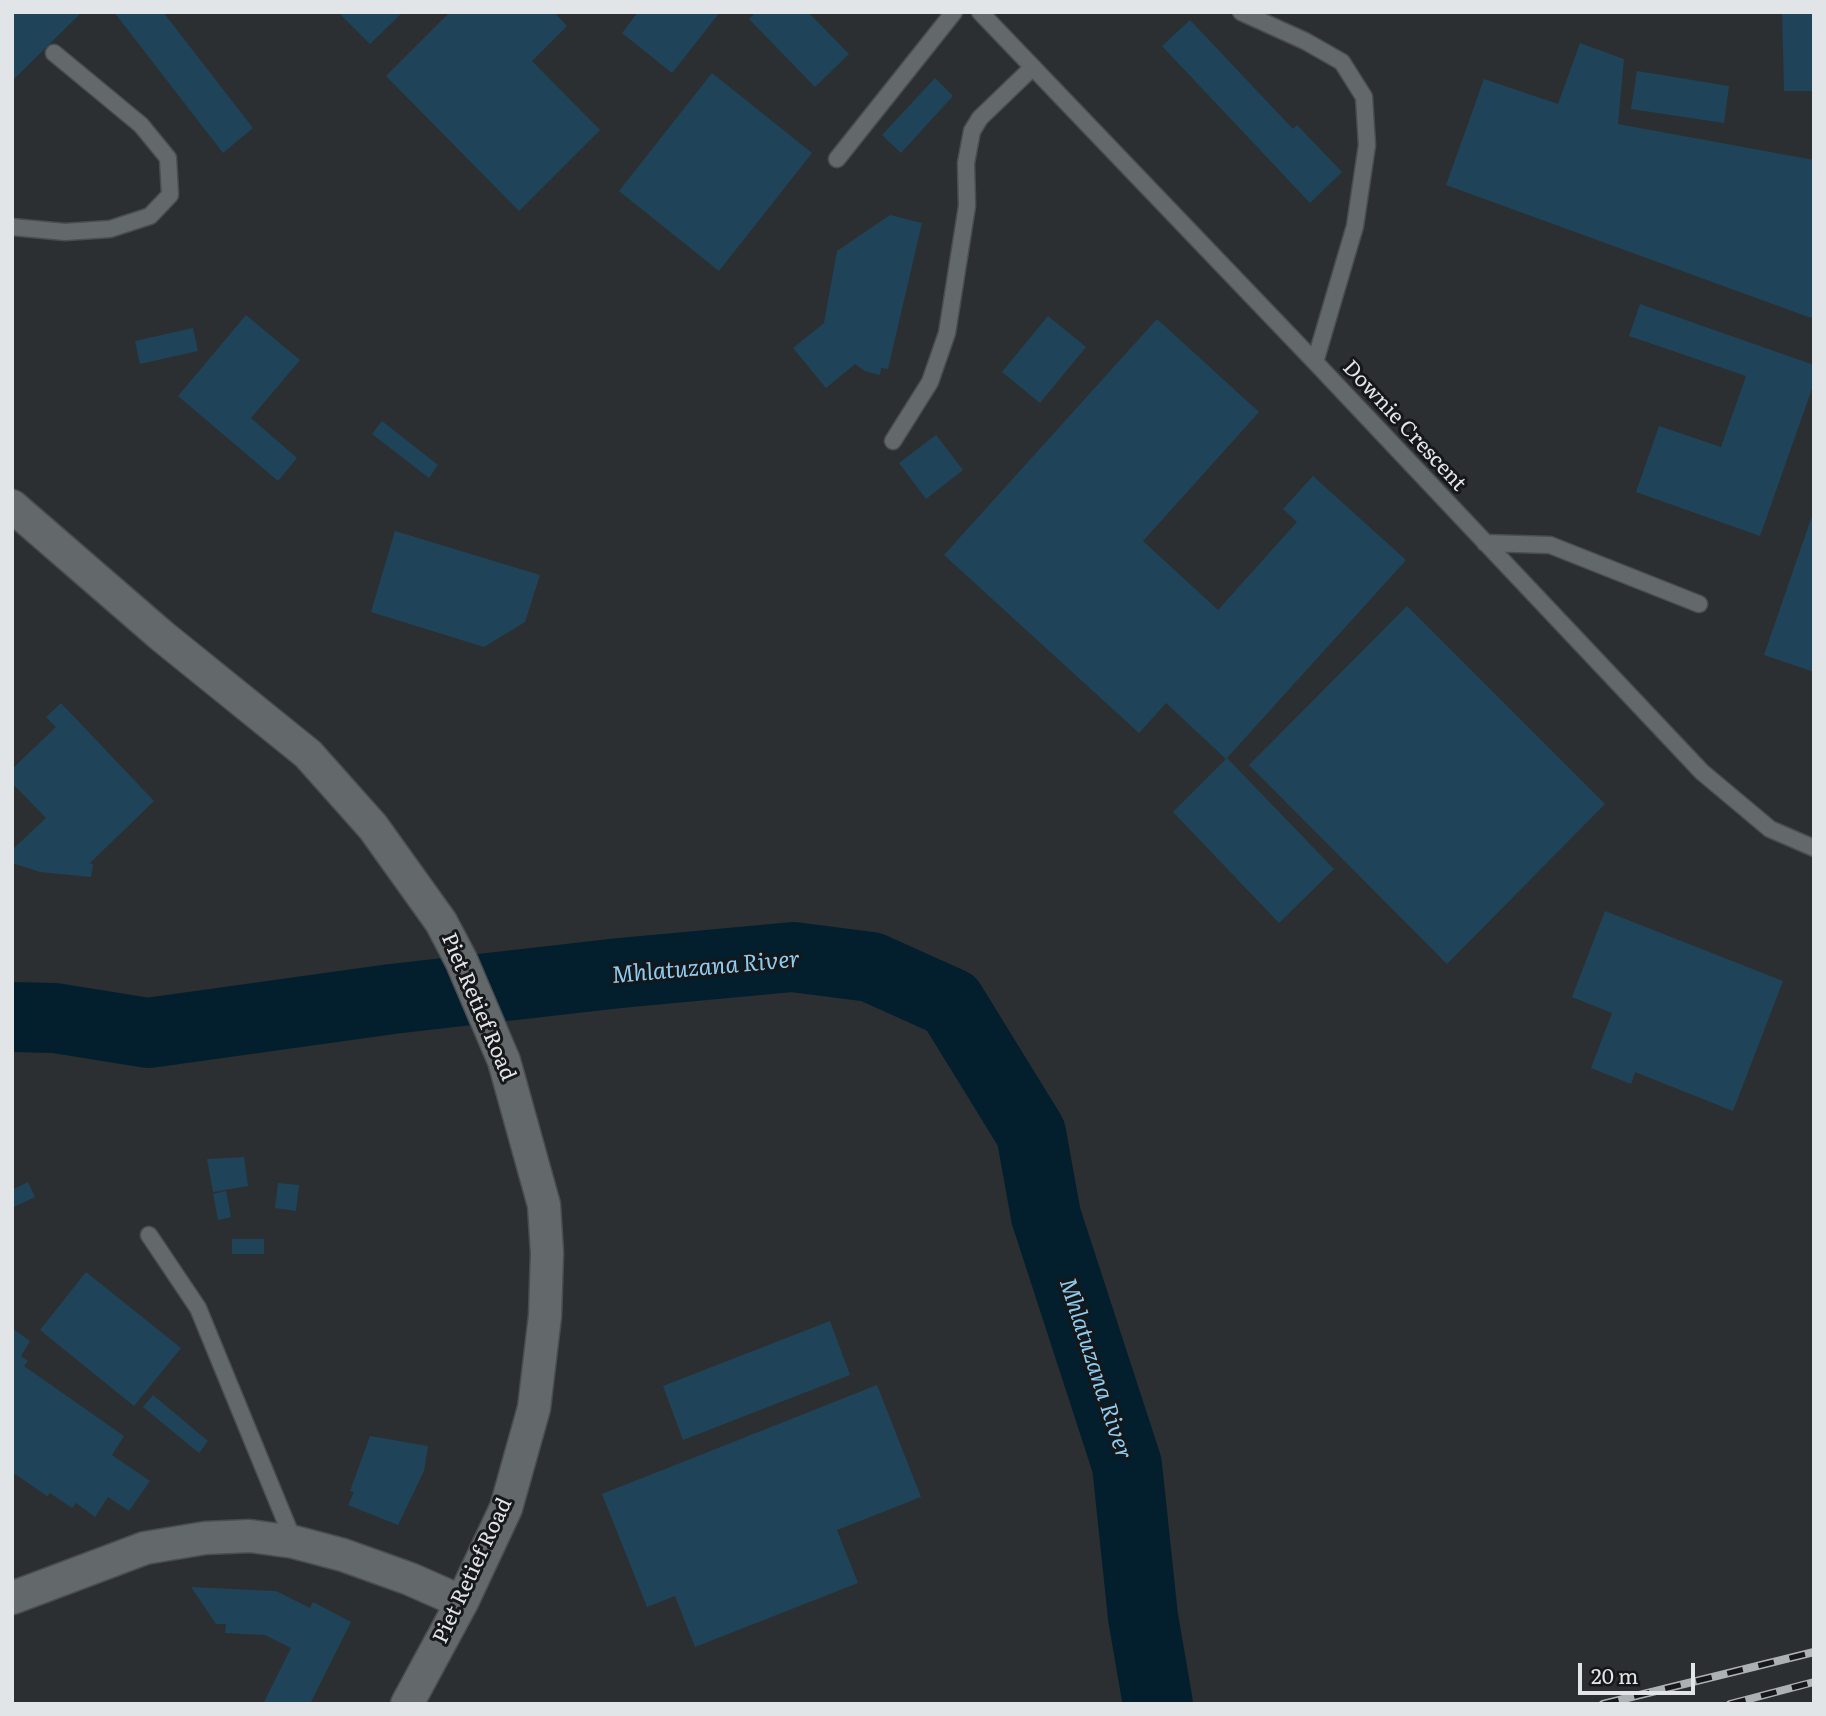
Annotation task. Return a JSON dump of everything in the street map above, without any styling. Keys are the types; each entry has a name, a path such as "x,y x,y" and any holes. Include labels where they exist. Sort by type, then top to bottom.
{"street":[{"name":"Piet Retief Road","path":"12,506 162,636 308,754 373,827 441,922 461,960 504,1061 544,1205 547,1253 545,1317 534,1408 506,1508 462,1602 407,1704"},
{"path":"12,1598 145,1548 205,1538 250,1536 294,1542 387,1571 462,1602"}],"lane":[{"path":"837,159 954,12"},
{"name":"Downie Crescent","path":"980,12 1702,772 1770,829 1814,848"},
{"path":"1241,12 1305,41 1342,62 1364,97 1367,145 1355,226 1315,362"},
{"path":"12,227 65,232 110,229 150,216 170,195 168,158 141,125 54,54"},
{"path":"893,440 930,382 947,333 967,206 966,163 972,131 980,118 1033,67"},
{"path":"1486,543 1550,545 1699,604"},
{"path":"149,1235 198,1308 294,1542"}],"building":[{"path":"12,12 82,12 12,81"},
{"path":"114,12 163,12 253,128 223,153"},
{"path":"338,12 403,12 370,44"},
{"path":"450,12 554,12 567,26 532,61 600,130 519,211 386,76"},
{"path":"638,12 720,12 672,73 622,33"},
{"path":"756,12 808,12 849,54 815,87 749,19"},
{"path":"1782,12 1814,12 1814,91 1784,91"},
{"path":"1190,20 1293,129 1297,125 1342,172 1310,203 1162,46"},
{"path":"1580,43 1624,59 1618,124 1814,160 1814,319 1446,185 1484,79 1558,104"},
{"path":"1637,71 1729,86 1724,123 1631,109"},
{"path":"712,73 812,153 719,271 619,191"},
{"path":"935,78 953,96 901,153 882,135"},
{"path":"890,215 922,223 888,369 881,368 880,375 865,371 855,364 826,388 793,348 824,323 837,251"},
{"path":"1640,304 1814,365 1814,383 1760,536 1636,492 1659,426 1721,447 1746,376 1629,336"},
{"path":"246,315 300,360 251,418 297,458 278,481 178,396"},
{"path":"1048,316 1086,347 1040,403 1002,372"},
{"path":"1157,319 1259,412 1143,541 1218,610 1297,522 1283,509 1313,476 1406,560 1226,759 1166,703 1139,733 944,555"},
{"path":"193,328 198,351 140,364 135,341"},
{"path":"382,421 438,465 429,478 372,434"},
{"path":"936,435 963,470 926,499 899,463"},
{"path":"1814,513 1814,672 1764,655"},
{"path":"395,531 540,575 525,622 484,647 371,612"},
{"path":"1407,606 1605,804 1447,964 1249,765"},
{"path":"61,703 154,801 90,863 93,865 91,877 40,872 12,863 12,850 46,818 12,783 12,769 56,727 46,717"},
{"path":"1227,758 1334,869 1279,923 1173,812"},
{"path":"1605,911 1783,981 1733,1111 1635,1072 1631,1084 1591,1068 1612,1013 1572,997"},
{"path":"244,1157 248,1186 213,1192 207,1159"},
{"path":"28,1182 35,1197 12,1208 12,1190"},
{"path":"278,1183 299,1185 296,1211 275,1208"},
{"path":"226,1191 231,1217 218,1220 213,1194"},
{"path":"232,1239 264,1239 264,1254 232,1254"},
{"path":"86,1272 181,1348 134,1406 40,1330"},
{"path":"830,1321 850,1375 683,1440 663,1386"},
{"path":"12,1328 30,1341 21,1356 28,1361 24,1366 124,1436 112,1455 150,1481 129,1511 108,1497 95,1517 76,1503 72,1508 50,1493 47,1496 12,1472"},
{"path":"877,1385 921,1497 837,1530 858,1583 695,1647 675,1596 647,1607 602,1494"},
{"path":"153,1395 208,1441 199,1453 143,1407"},
{"path":"370,1436 428,1446 424,1471 398,1525 348,1505 354,1492 350,1491"},
{"path":"191,1587 276,1591 310,1608 313,1602 351,1622 310,1704 263,1704 291,1648 265,1635 225,1633 226,1624 216,1624"}],"waterway":[{"name":"Mhlatuzana River","path":"12,1017 55,1018 148,1033 392,999 620,973 793,957 871,967 951,1003 1031,1133 1046,1216 1127,1465 1143,1617 1158,1704"}],"railway":[{"path":"1603,1704 1814,1652"},
{"path":"1730,1704 1814,1682"}]}
